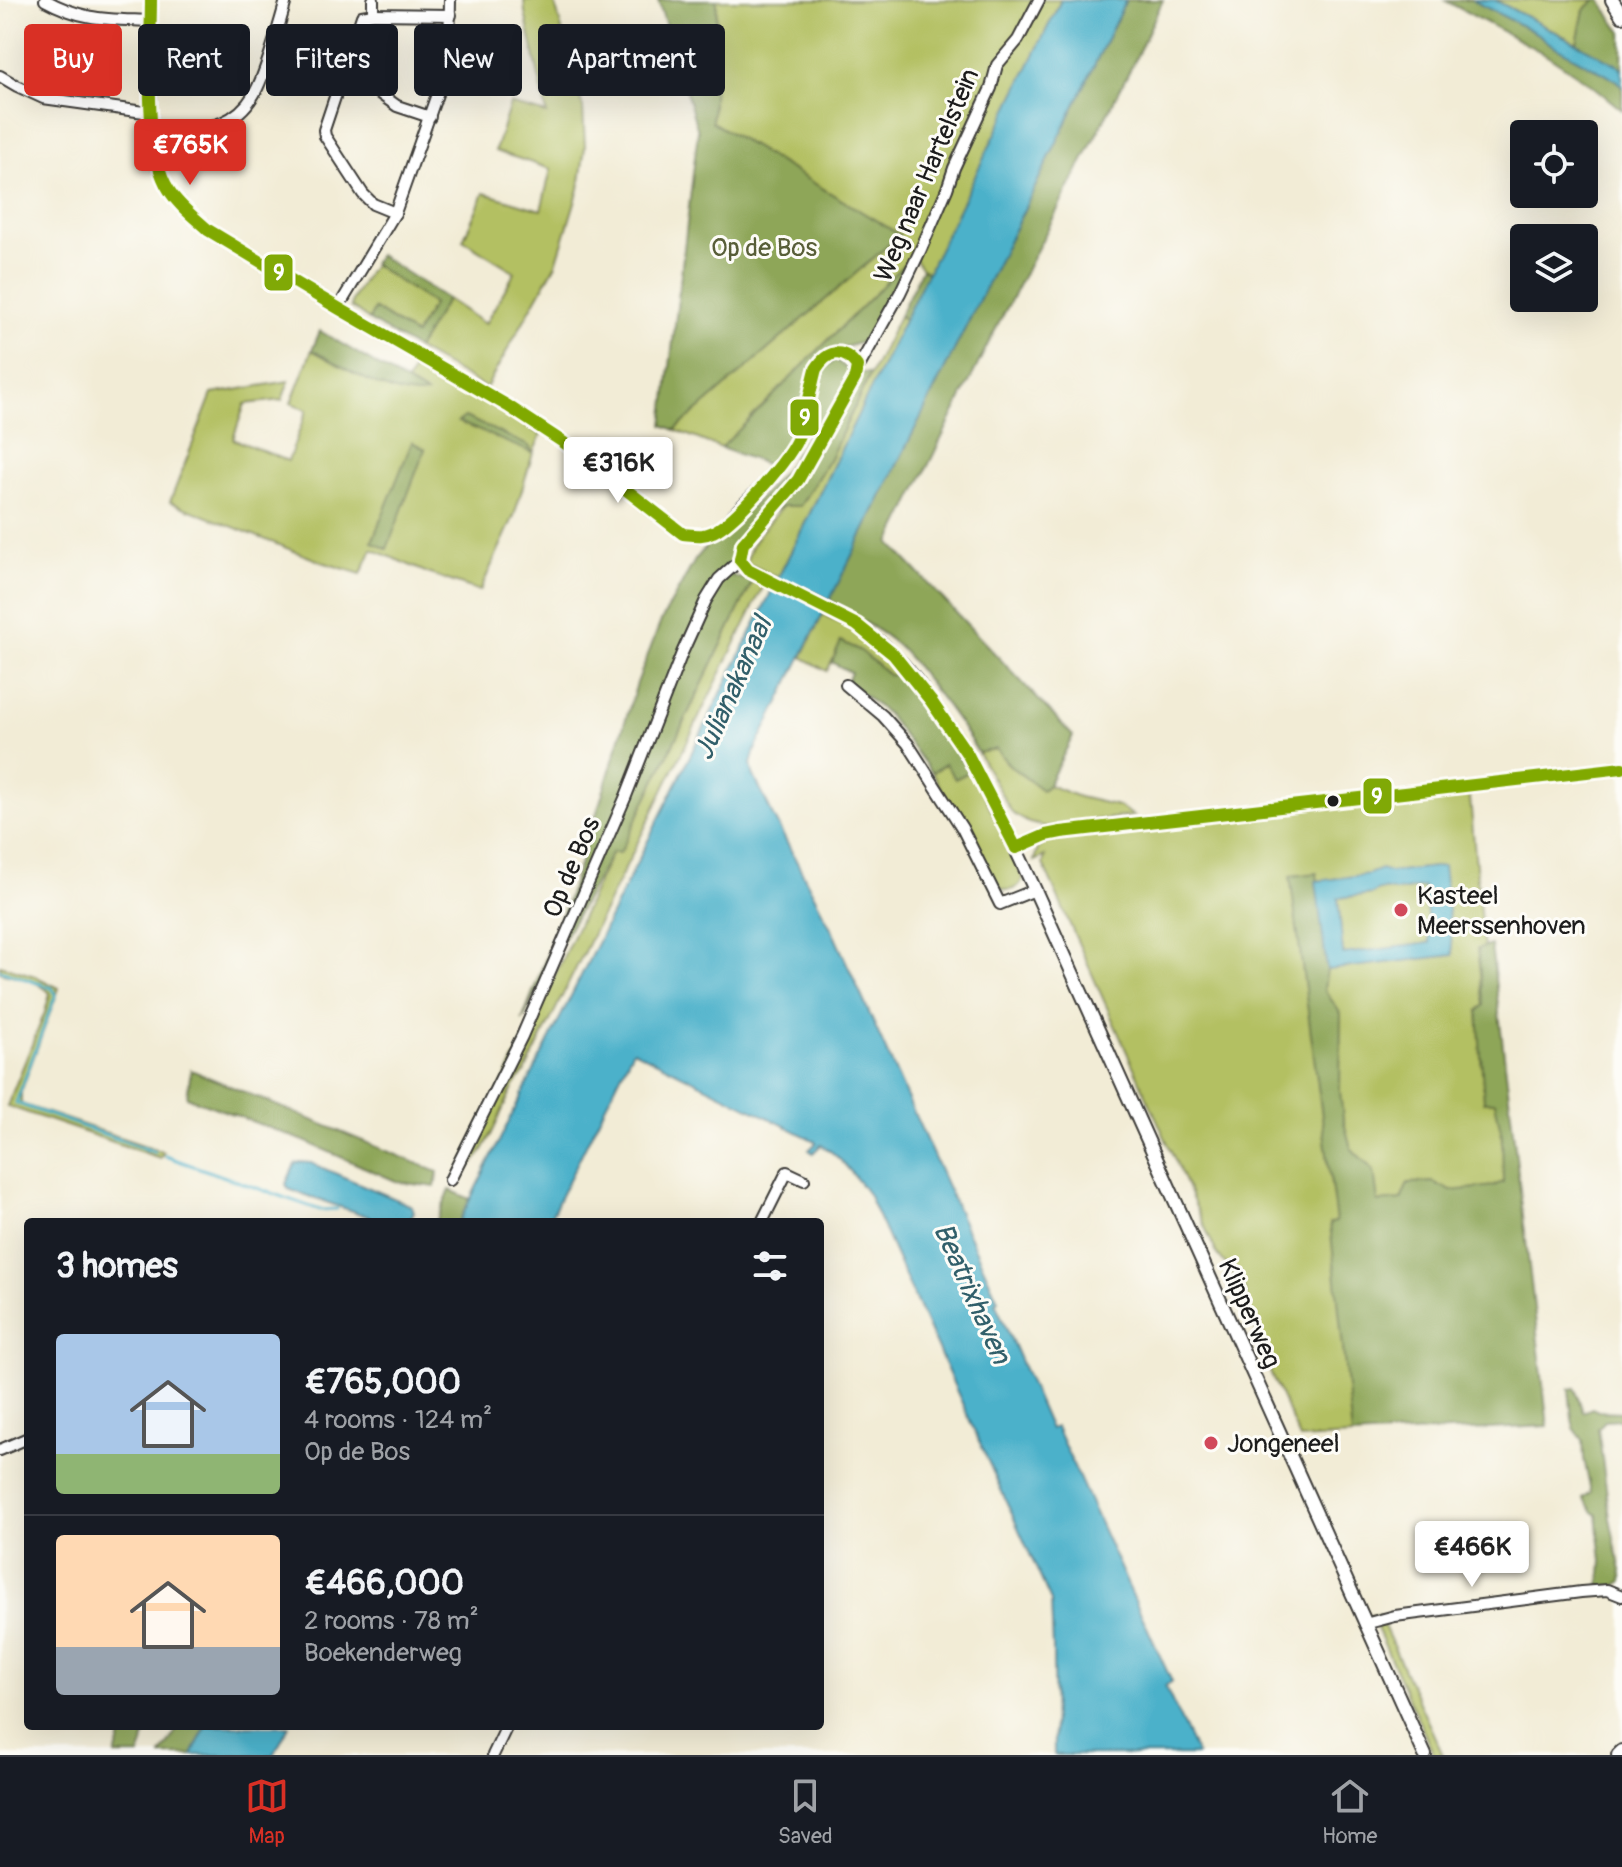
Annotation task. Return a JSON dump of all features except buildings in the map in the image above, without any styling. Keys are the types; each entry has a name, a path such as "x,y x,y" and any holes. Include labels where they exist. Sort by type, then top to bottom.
{"street":[{"path":"45,0 60,9 94,19 150,21"},
{"path":"151,0 151,113 158,167 169,191 193,217 218,236 508,406 575,450 683,534 709,534 725,524 770,479 799,436 816,369 826,355 839,352 848,355 857,370"},
{"path":"152,133 213,126 244,108 261,82 286,0"},
{"path":"373,0 373,14"},
{"path":"338,308 395,213 430,117 448,60 450,0"},
{"name":"Weg naar Hartelstein","path":"857,370 921,249 991,88 997,65 1018,40 1039,0"},
{"path":"1612,0 1622,16"},
{"path":"359,24 362,16 373,14 451,15"},
{"path":"0,76 43,98 151,113"},
{"path":"335,96 325,123 325,136 363,194 373,204 395,213"},
{"path":"383,96 397,106 430,117"},
{"name":"Op de Bos","path":"450,1180 528,1022 626,796 706,600 719,579 740,560 743,544 798,480 857,370"},
{"name":"Klipperweg","path":"740,560 748,570 857,625 883,644 908,670 968,755 1016,848 1425,1755"},
{"path":"846,685 883,716 908,744 962,828 1000,904 1035,890"},
{"path":"1016,848 1061,832 1622,768"},
{"path":"764,1218 787,1172 804,1180"},
{"path":"0,1450 24,1440"},
{"path":"1365,1624 1395,1616 1581,1592 1607,1590 1622,1596"},
{"path":"493,1755 505,1730"}],"green space":[{"path":"524,0 554,0 560,24 538,24 538,73"},
{"name":"Op de Bos","path":"658,0 717,0 716,24 665,24"},
{"path":"717,0 1061,0 928,273 912,256 721,448 675,430 900,235 712,122 713,96 725,96 725,24 716,24"},
{"path":"1126,0 1163,0 890,543 1073,736 1048,785 1042,790 1010,766 996,749 978,753 951,711 902,650 872,627 828,603"},
{"path":"1444,0 1472,0 1616,80 1622,87 1622,110 1547,55"},
{"path":"1495,0 1595,0 1584,10 1577,43"},
{"path":"1595,0 1601,0 1622,32 1622,69 1577,43 1584,10"},
{"path":"543,96 580,96 585,147 579,189 556,264 486,388 417,349 447,299 485,324 515,272 463,240 484,193 541,210 551,169 495,151 510,104 547,114"},
{"name":"Op de Bos","path":"687,96 713,96 712,122 900,235 675,430 663,425 698,131"},
{"path":"379,255 447,299 417,349 369,320 374,309 415,335 433,304 373,264"},
{"path":"912,256 874,333 862,342 827,353 791,442 774,467 721,448"},
{"path":"373,264 433,304 415,335 375,309 369,320 351,307"},
{"path":"922,269 928,273 905,319 899,316"},
{"path":"899,316 905,319 778,578 747,563 751,547 760,533 783,506 800,506 830,458"},
{"path":"320,331 426,394 413,395 384,387 312,350"},
{"path":"312,350 383,387 425,393 407,382 418,361 541,435 514,516 480,591 372,549 361,574 322,562 170,502 212,394 289,381 282,400 245,404 233,439 288,461 307,410 291,403","holes":["413,443 425,449 386,549 372,541"]},
{"path":"836,360 850,371 870,374 830,458 800,506 783,506 762,517 738,543 733,577 753,580 620,853 612,852 522,1021 568,898 637,683 661,621 695,560 784,471 806,437 822,369"},
{"path":"465,417 529,446 533,453 458,422"},
{"path":"412,442 425,449 387,549 372,542"},
{"path":"753,580 764,585 525,1072 513,1088 477,1159 459,1172 612,852 620,853"},
{"path":"823,614 859,633 901,671 897,675 888,675 877,664 842,642 827,671 802,657"},
{"path":"841,641 861,651 889,675 897,675 901,671 944,724 973,770 955,779 945,764 932,773 887,714 847,681 851,673 832,662"},
{"path":"996,749 1010,766 1042,790 1048,785 1079,797 1118,806 1134,816 1048,827 1029,823 1012,813 978,753"},
{"path":"946,764 973,770 1023,878 1016,888 1009,890 997,885 932,773"},
{"path":"1469,787 1518,1255 1352,1436 1300,1439 1264,1358 1244,1287 1216,1252 1043,864 1045,856 1034,861 1039,847 1050,838","holes":["1442,866 1453,955 1327,970 1316,881"]},
{"path":"1317,873 1327,970 1324,989 1341,1014 1340,1091 1343,1118 1351,1148 1374,1171 1378,1202 1401,1200 1408,1183 1433,1182 1451,1191 1503,1182 1502,1136 1495,1102 1484,1102 1478,1011 1484,1005 1477,949 1491,945 1548,1426 1352,1436 1330,1223 1336,1222 1290,876"},
{"path":"1424,887 1431,943 1343,954 1338,898 1381,890"},
{"path":"0,965 35,976 59,988 21,1092 21,1104 164,1152 160,1158 7,1106 50,993 33,982 0,972"},
{"path":"191,1070 438,1172 435,1187 398,1182 304,1141 187,1097"},
{"path":"450,1190 470,1199 461,1218 438,1218"},
{"path":"1575,1388 1583,1412 1592,1408 1622,1412 1622,1419 1606,1420 1598,1428 1610,1518 1622,1576 1622,1581 1615,1586 1600,1586 1602,1561 1597,1515 1583,1498 1591,1492 1583,1440 1574,1428 1572,1419 1569,1389"},
{"path":"1371,1615 1379,1615 1443,1755 1434,1755"},
{"path":"124,1730 145,1730 139,1755 115,1755"},
{"path":"177,1730 204,1730 192,1755 161,1755"}],"water":[{"path":"1061,0 1126,0 755,750 751,764 772,814 831,928 998,1300 995,1302 1050,1429 1056,1427 1172,1682 1165,1686 1197,1755 1054,1755 1051,1601 868,1194 835,1154 821,1145 813,1153 809,1150 815,1141 633,1050 550,1218 461,1218"},
{"path":"1472,0 1495,0 1616,64 1622,69 1622,87 1616,80 1538,34"},
{"path":"1443,866 1453,955 1327,970 1316,881 1369,874 1381,869 1389,872","holes":["1424,887 1430,943 1343,954 1338,898 1381,890"]},
{"path":"311,1163 412,1206 414,1212 410,1218 372,1218 291,1190 286,1184 295,1164"},
{"path":"204,1730 287,1730 274,1755 192,1755"}],"waterway":[{"path":"0,970 52,988 56,994 16,1103 155,1152"},
{"path":"165,1156 320,1210 337,1209"}],"transit line":[{"name":"9","path":"151,0 151,125 160,172 182,206 208,230 508,406 575,450 683,534 713,532 748,503 794,445 816,369 836,353 852,360 857,366 855,378 798,480 743,544 740,560"},
{"name":"9","path":"740,560 748,570 857,625 893,654 931,701 968,755 1016,848"},
{"name":"9","path":"1016,848 1061,832 1622,768"}],"place":[{"name":"Kasteel Meerssenhoven","path":"1401,910"},
{"name":"Jongeneel","path":"1211,1443"}],"water label":[{"name":"Julianakanaal","path":"732,688"},
{"name":"Beatrixhaven","path":"973,1293"}]}
